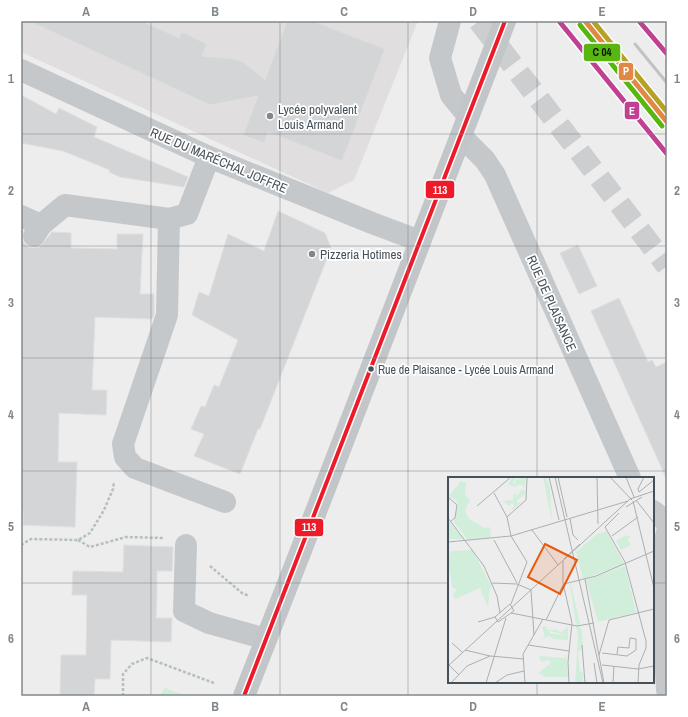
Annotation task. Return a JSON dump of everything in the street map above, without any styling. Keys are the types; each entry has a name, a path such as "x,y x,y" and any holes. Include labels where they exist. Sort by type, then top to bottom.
{"main road":[{"path":"244,696 505,21"}],"street":[{"name":"RUE DE PLAISANCE","path":"450,21 440,58 451,95 465,126 495,175 630,477"},
{"name":"RUE DU MARÉCHAL JOFFRE","path":"21,70 209,157 372,224 420,241"},
{"path":"21,216 37,230 65,205 169,218 187,214 209,157"},
{"path":"169,218 167,315 123,444 125,458 135,468 225,502"},
{"path":"654,512 667,522"},
{"path":"667,532 660,563 667,690"},
{"path":"186,545 184,611 209,624 266,639"}],"path":[{"path":"21,545 31,539 78,540 90,533 104,510 114,489 116,472 130,462"},
{"path":"123,696 123,674 132,664 147,658 214,683"}],"shaded area":[{"name":"Lycée polyvalent Louis Armand","path":"21,21 418,21 354,180 328,193 21,52"}],"green space":[{"path":"165,688 186,696 159,696"}],"building":[{"path":"29,21 142,21 179,38 182,32 207,44 202,56 235,59 243,62 265,80 287,21 313,21 385,49 342,161 268,132 264,143 243,135 258,96 210,105"},
{"path":"21,95 56,114 59,108 97,127 94,137 188,177 184,187 120,177 109,172 110,170 63,151 21,143"},
{"path":"278,211 325,233 331,248 260,429 258,429 240,474 194,456 204,434 191,429 201,406 205,407 214,385 219,387 238,340 192,315 199,292 209,296 228,234 264,251"},
{"path":"21,230 23,231 23,242 28,247 34,248 40,247 52,232 71,233 71,248 117,249 117,234 143,234 140,294 154,294 154,315 152,319 95,317 92,390 107,390 106,415 59,413 58,462 77,462 75,527 23,525 23,510 21,510"},
{"path":"578,245 597,286 579,294 560,253"},
{"path":"619,298 648,362 652,360 656,367 667,362 667,480 591,311"},
{"path":"124,545 173,547 172,571 157,571 156,618 172,618 171,642 111,640 110,679 95,679 94,696 60,696 61,655 86,655 87,595 72,595 73,571 123,572"}],"tunnel":[{"path":"479,21 667,266"}],"railway":[{"path":"635,44 667,83"}],"transit line":[{"name":"113","path":"244,696 505,21"},
{"name":"E","path":"559,21 667,154"},
{"name":"P","path":"585,21 667,122"},
{"path":"593,21 667,112"},
{"name":"E","path":"639,21 667,54"},
{"path":"580,25 662,126"}],"place":[{"name":"Lycée polyvalent Louis Armand","path":"270,116"},
{"name":"Pizzeria Hotimes","path":"312,254"},
{"name":"Rue de Plaisance - Lycée Louis Armand","path":"371,369"}]}
